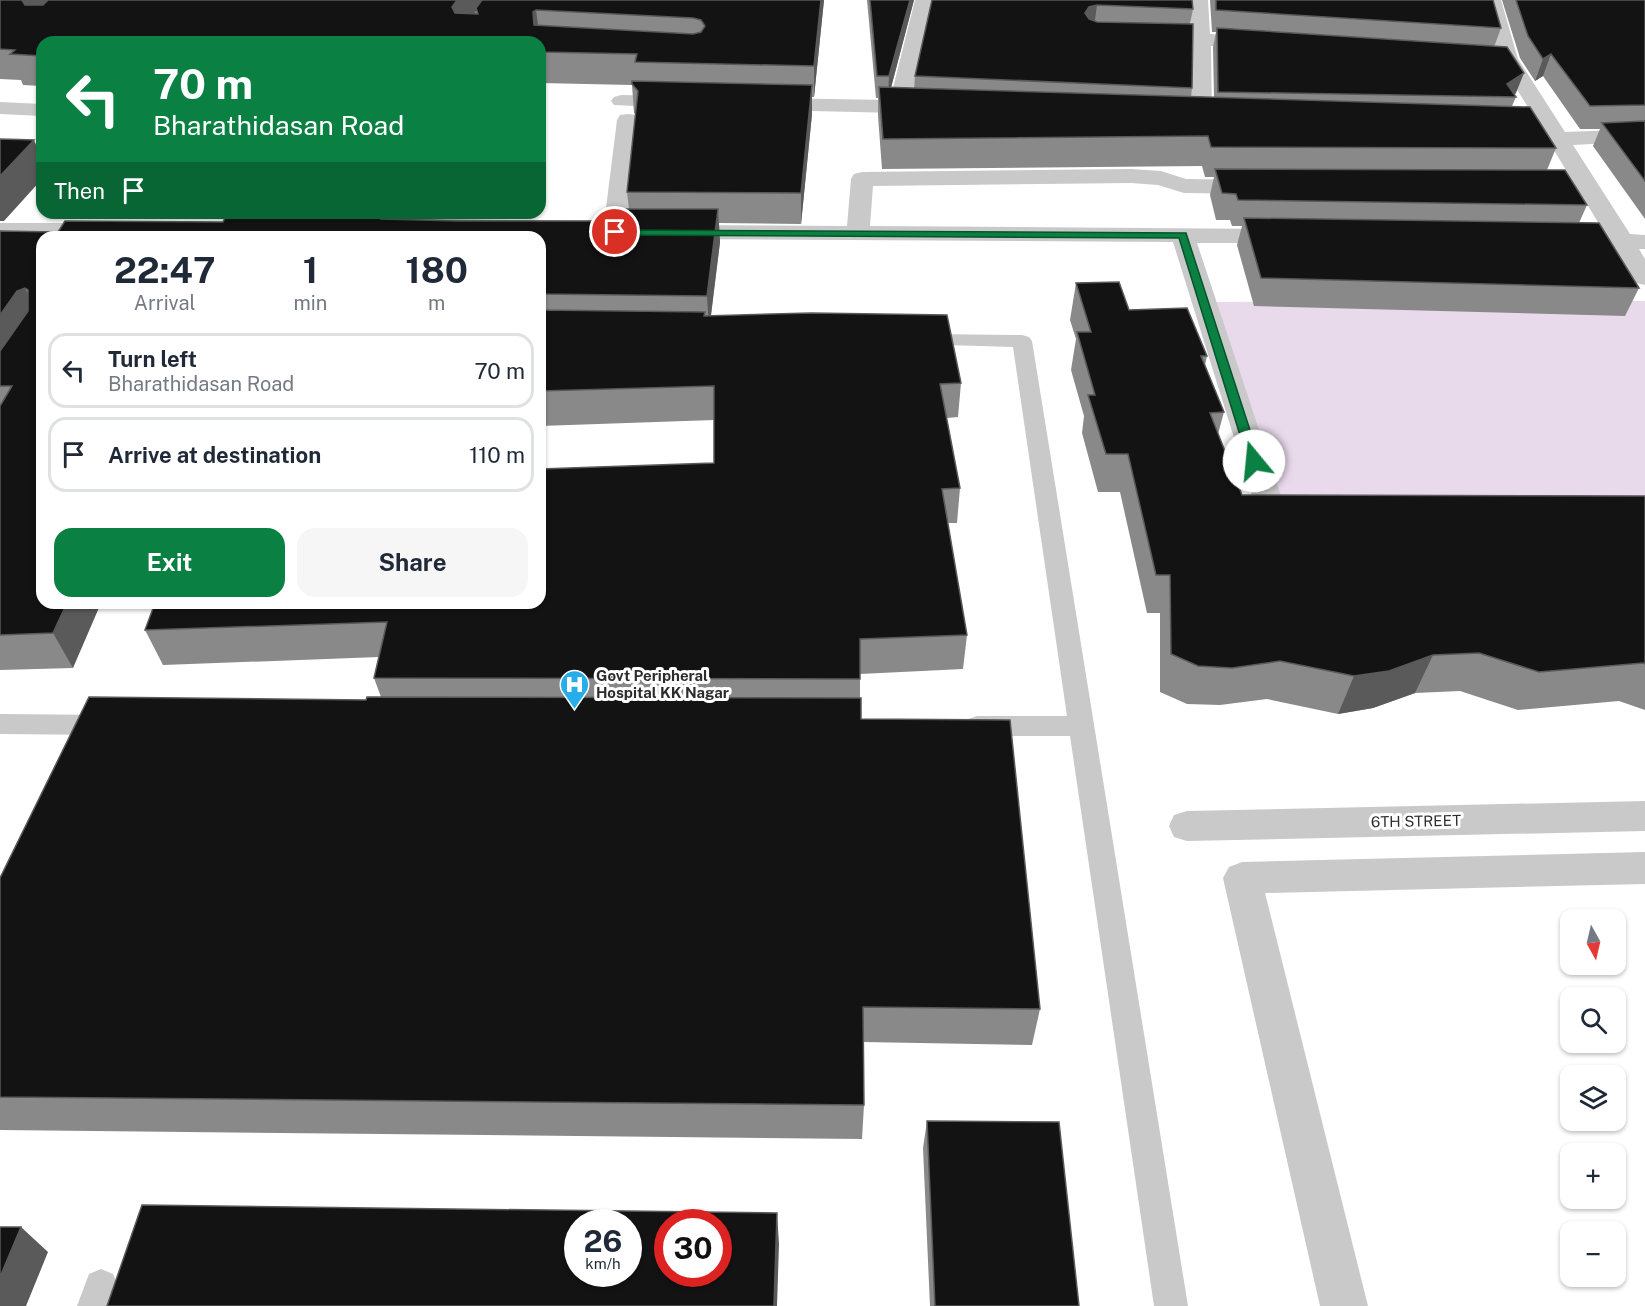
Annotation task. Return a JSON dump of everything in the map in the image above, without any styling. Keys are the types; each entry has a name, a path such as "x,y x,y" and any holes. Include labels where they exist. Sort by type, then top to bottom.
{"street":[{"path":"899,106 924,0"},
{"path":"1199,0 1202,39 1201,120"},
{"path":"1492,0 1508,59 1645,278"},
{"path":"1130,36 1284,44"},
{"path":"1484,58 1508,59"},
{"path":"702,102 625,110 624,232 1299,236"},
{"path":"749,103 946,108"},
{"path":"0,108 36,110"},
{"path":"1178,119 1224,121"},
{"path":"1481,127 1645,135"},
{"path":"858,233 862,179 1131,176 1161,178 1184,186 1277,187"},
{"path":"1515,187 1586,187"},
{"path":"395,230 429,224"},
{"path":"0,230 132,230"},
{"path":"1183,235 1275,521 1323,521"},
{"path":"1549,240 1645,242"},
{"name":"6TH STREET","path":"1187,826 1645,816"},
{"path":"1344,1306 1242,878 1645,868"}],"lane":[{"path":"904,340 1022,341 1171,1306"},
{"path":"0,724 78,735 131,725"},
{"path":"952,726 1083,726"}],"shaded area":[{"path":"1645,301 1645,502 1264,505 1197,302"}],"building":[{"path":"0,0 22,0 25,5 43,5 48,0 457,0 452,7 455,13 478,14 476,8 482,0 821,0 814,66 635,62 637,54 546,52 546,36 36,36 36,56 10,54 15,50 0,49","holes":["536,10 701,20 705,26 701,32 693,34 534,25 533,12"]},
{"path":"870,0 910,0 889,76 877,76"},
{"path":"932,0 1192,0 1193,9 1097,5 1089,7 1085,13 1089,19 1097,22 1193,24 1192,88 915,76"},
{"path":"1216,0 1493,0 1501,28 1216,10"},
{"path":"1516,0 1645,0 1645,105 1590,106 1551,54 1543,59 1528,36"},
{"path":"1217,28 1507,47 1524,73 1507,84 1516,97 1218,92"},
{"path":"632,81 812,85 801,193 627,192 638,91"},
{"path":"879,87 1530,107 1556,148 1211,147 1208,136 883,139"},
{"path":"1645,121 1645,181 1602,123"},
{"path":"0,139 34,140 0,176"},
{"path":"1215,169 1565,170 1587,205 1238,200 1236,194 1222,193"},
{"path":"622,209 718,209 707,296 546,294 546,231 59,231 65,221 223,222 224,219 381,219 621,221"},
{"path":"1244,218 1599,223 1639,288 1261,278"},
{"path":"0,231 36,232 36,609 64,609 53,633 0,635 0,406 12,386 0,386 0,351 28,311 28,290 25,288 17,291 0,315"},
{"path":"1119,282 1129,310 1187,308 1207,356 1201,356 1224,412 1210,413 1242,495 1645,496 1645,664 1539,672 1479,653 1433,655 1389,671 1354,676 1280,661 1232,668 1198,666 1171,654 1170,575 1156,575 1128,454 1106,454 1088,395 1095,395 1077,332 1091,332 1076,283"},
{"path":"546,310 705,312 704,316 811,313 947,315 961,383 940,384 960,488 942,489 967,635 860,639 860,679 374,678 387,622 145,630 153,609 546,609 546,469 714,463 714,386 546,391"},
{"path":"89,697 366,700 367,697 861,698 861,719 1010,720 1040,1009 863,1007 864,1105 0,1097 0,878"},
{"path":"927,1121 1059,1122 1079,1306 935,1306"},
{"path":"142,1205 564,1210 564,1287 642,1287 642,1211 654,1211 654,1287 732,1287 732,1212 777,1213 774,1306 107,1306"},
{"path":"0,1227 21,1227 0,1277"}],"place":[{"name":"Govt Peripheral Hospital KK Nagar","path":"575,710"}],"route":[{"path":"615,232 1183,235 1254,461"}]}
